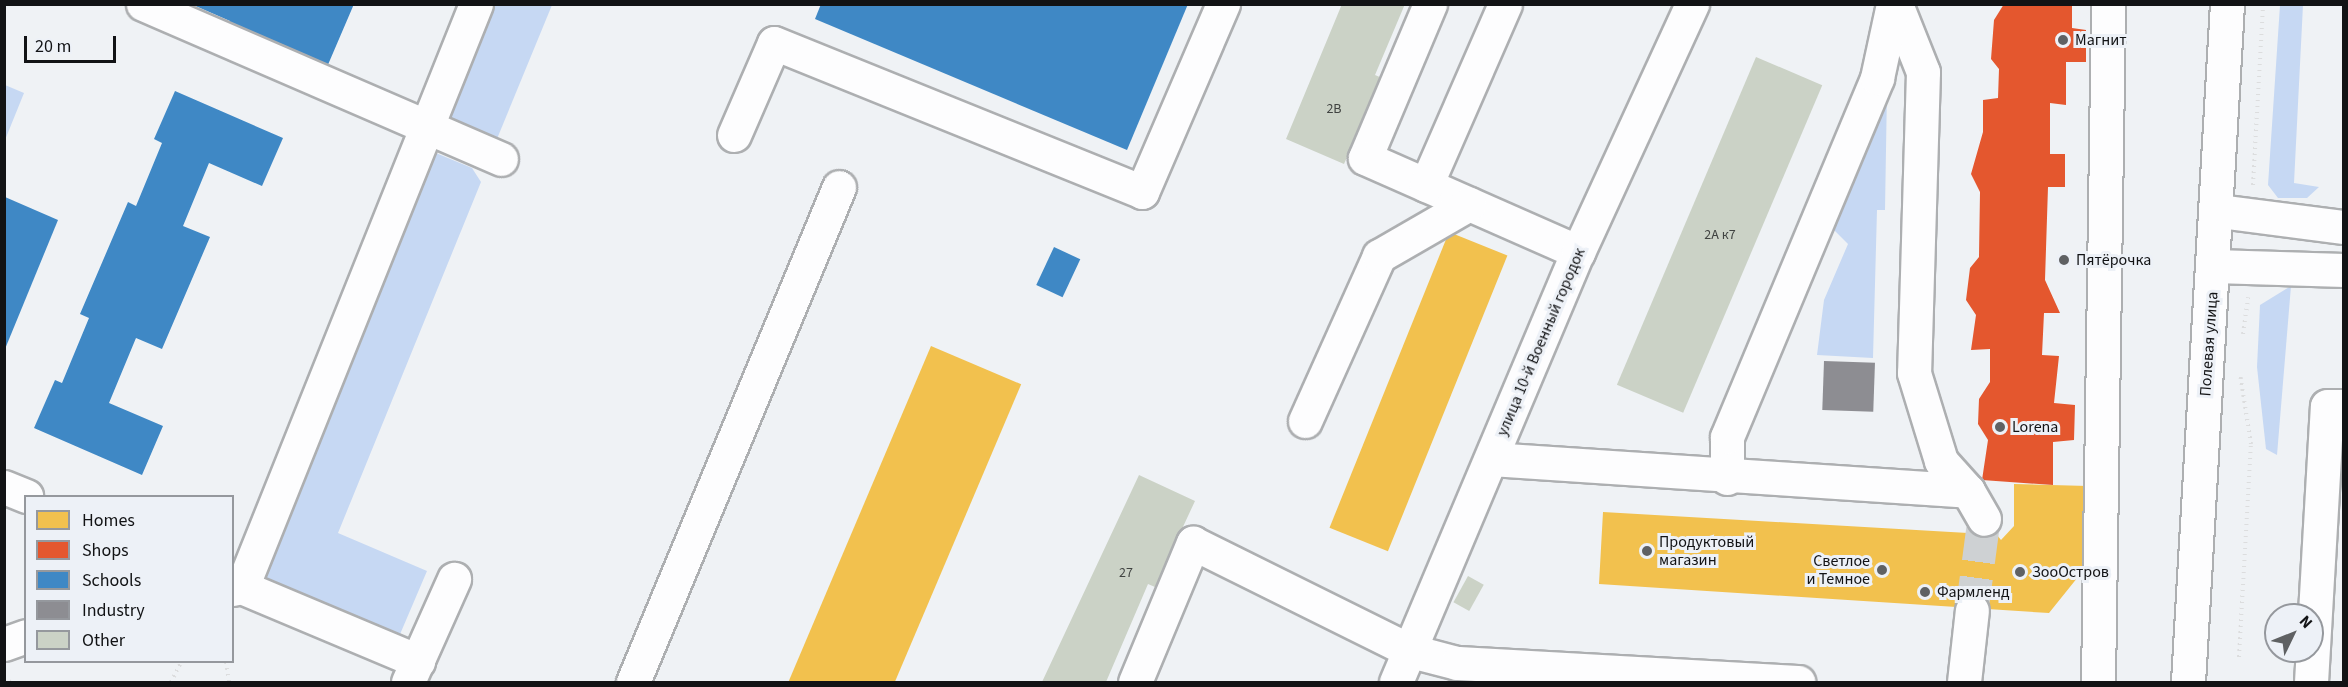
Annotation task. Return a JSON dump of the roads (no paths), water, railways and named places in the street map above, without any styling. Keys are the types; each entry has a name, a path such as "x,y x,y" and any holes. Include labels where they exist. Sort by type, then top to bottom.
{"street":[{"path":"143,4 501,159"},
{"path":"454,579 413,672 236,586 476,4"},
{"path":"734,135 774,43 1142,192 1223,4"},
{"path":"1430,4 1365,158 1578,252"},
{"path":"1426,185 1505,4"},
{"name":"улица 10-й Военный городок","path":"1396,682 1578,252 1692,4"},
{"path":"1727,478 1727,437 1877,78 1894,4"},
{"path":"1894,4 1923,72 1914,373 1941,461 1968,491 1984,519"},
{"path":"2098,682 2108,4"},
{"name":"Полевая улица","path":"2188,682 2214,266 2220,211 2227,4"},
{"path":"633,682 839,187"},
{"path":"1305,421 1379,256 1469,204"},
{"path":"2220,211 2328,225"},
{"path":"2214,266 2343,270"},
{"path":"2311,682 2326,406 2343,406"},
{"path":"1491,459 1727,478 1968,491"},
{"path":"4,487 24,495"},
{"path":"1135,682 1193,543 1411,651 1457,663 1798,682"},
{"path":"1964,682 1972,610"},
{"path":"4,644 24,637"}],"tunnel":[{"path":"1972,610 1984,519"}],"place":[{"name":"Магнит","path":"2063,40"},
{"name":"Пятёрочка","path":"2064,260"},
{"name":"Lorena","path":"2000,427"},
{"name":"Продуктовый магазин","path":"1647,551"},
{"name":"Светлое и Темное","path":"1882,570"},
{"name":"ЗооОстров","path":"2020,572"},
{"name":"Фармленд","path":"1925,592"}]}
